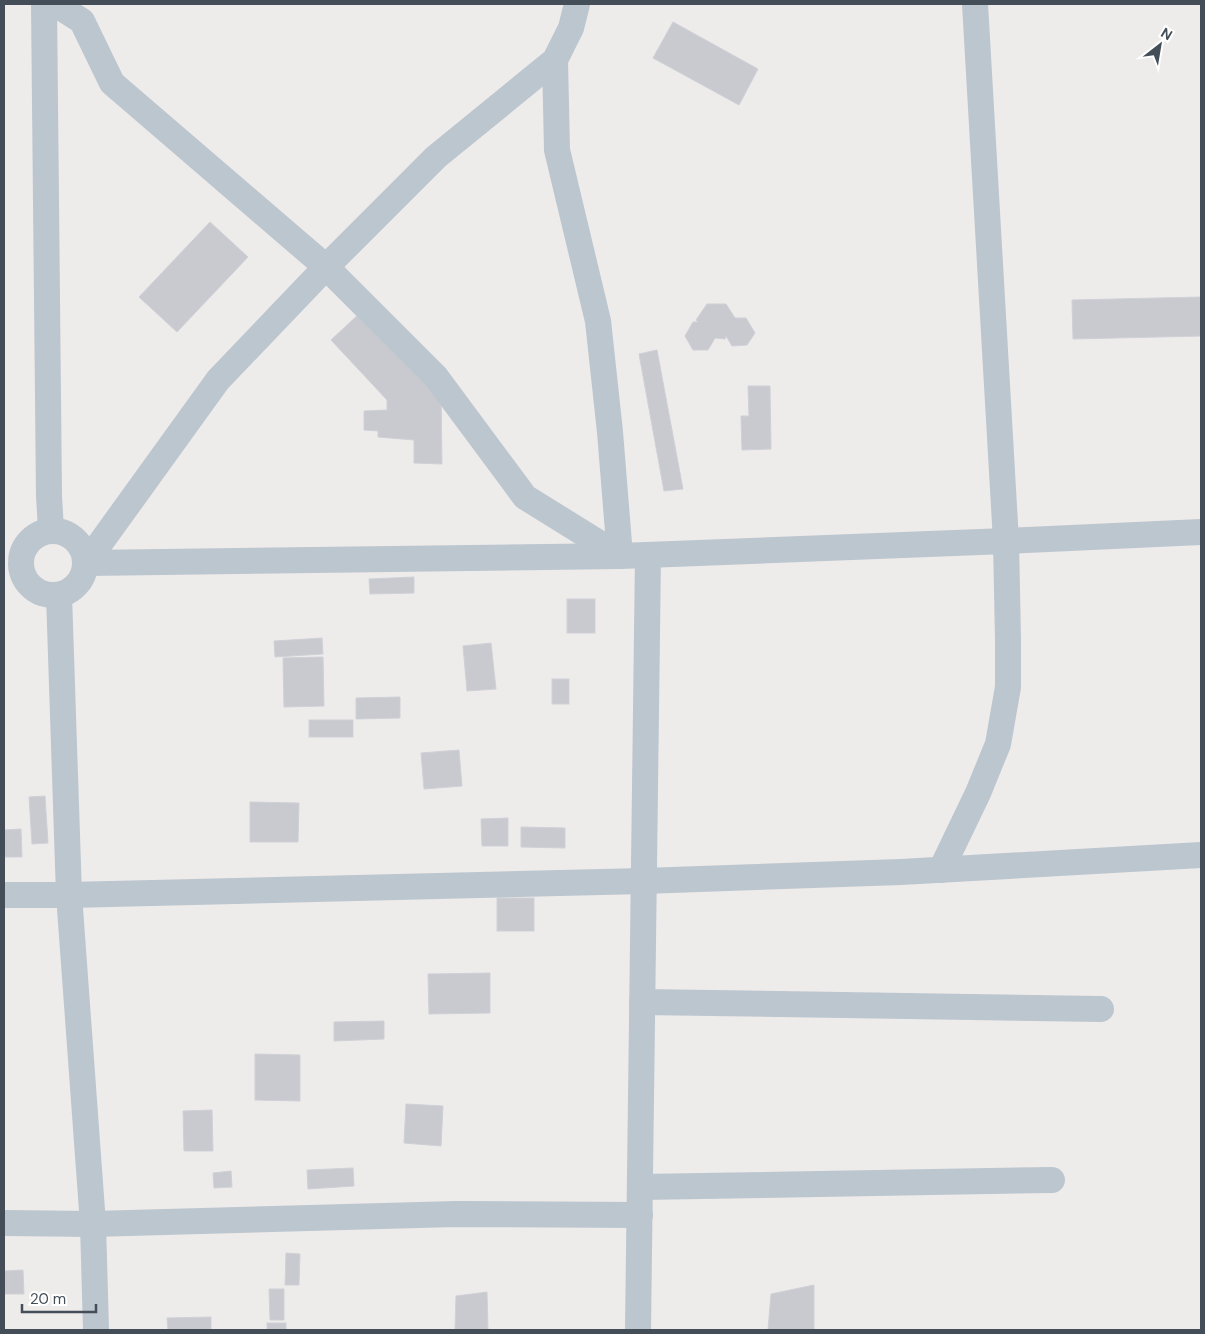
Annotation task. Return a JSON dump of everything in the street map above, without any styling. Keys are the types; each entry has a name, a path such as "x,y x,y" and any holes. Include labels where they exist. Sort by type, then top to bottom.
{"street":[{"path":"44,4 49,496 51,530"},
{"path":"55,4 82,21 112,83 326,267 436,377 525,497 620,556"},
{"path":"86,563 218,380 326,267 436,157 555,60 571,28 577,4"},
{"path":"941,870 978,793 998,744 1008,687 1006,541 975,4"},
{"path":"555,60 557,150 598,321 610,432 620,556"},
{"path":"51,530 62,531 71,535 84,552 86,563 84,574 78,584 70,591 59,595 45,594 32,588 24,577 9,568 32,537 41,532 51,530"},
{"path":"86,563 620,556 1201,532"},
{"path":"638,1330 648,555"},
{"path":"59,595 70,895 94,1224 96,1330"},
{"path":"4,895 643,881 941,870 1201,854"},
{"path":"642,1002 1101,1009"},
{"path":"640,1187 1052,1180"},
{"path":"4,1223 94,1224 456,1214 640,1215"}],"building":[{"path":"673,22 758,69 739,105 653,58"},
{"path":"210,222 248,257 177,332 139,297"},
{"path":"1201,297 1201,336 1073,339 1072,300"},
{"path":"707,304 726,304 735,318 746,318 755,333 747,345 732,346 726,336 725,339 715,338 708,350 693,350 685,336 693,322 698,322 696,320"},
{"path":"360,313 441,394 442,464 414,463 414,440 378,437 378,431 364,430 364,411 387,410 387,400 331,340"},
{"path":"657,350 683,489 664,491 639,354"},
{"path":"748,386 770,386 771,449 742,450 741,416 749,416"},
{"path":"414,577 414,593 370,594 369,579"},
{"path":"567,599 595,599 595,633 567,633"},
{"path":"322,638 323,654 275,657 274,641"},
{"path":"491,643 496,689 467,691 463,646"},
{"path":"323,657 324,706 284,707 283,658"},
{"path":"552,679 569,679 569,704 552,704"},
{"path":"400,697 400,718 356,719 356,698"},
{"path":"309,720 353,720 353,737 309,737"},
{"path":"459,750 462,786 424,789 421,753"},
{"path":"45,796 48,843 32,844 29,797"},
{"path":"250,802 299,803 298,842 250,842"},
{"path":"508,818 508,846 482,846 481,819"},
{"path":"521,827 565,828 565,848 521,847"},
{"path":"21,829 22,857 4,857 4,830"},
{"path":"497,898 534,898 534,931 497,931"},
{"path":"490,973 490,1013 429,1014 428,974"},
{"path":"384,1021 384,1039 334,1041 334,1022"},
{"path":"255,1054 300,1055 300,1101 255,1100"},
{"path":"406,1104 443,1106 441,1146 404,1143"},
{"path":"212,1110 213,1151 184,1151 183,1111"},
{"path":"353,1168 354,1186 308,1189 307,1170"},
{"path":"231,1171 232,1187 214,1188 213,1173"},
{"path":"286,1253 300,1254 299,1285 285,1285"},
{"path":"23,1270 24,1294 4,1294 4,1271"},
{"path":"814,1285 814,1330 768,1330 771,1294"},
{"path":"269,1289 284,1289 284,1320 270,1320"},
{"path":"487,1292 488,1330 455,1330 456,1296"},
{"path":"211,1317 211,1330 168,1330 167,1318"},
{"path":"267,1323 286,1323 286,1330 267,1330"}]}
